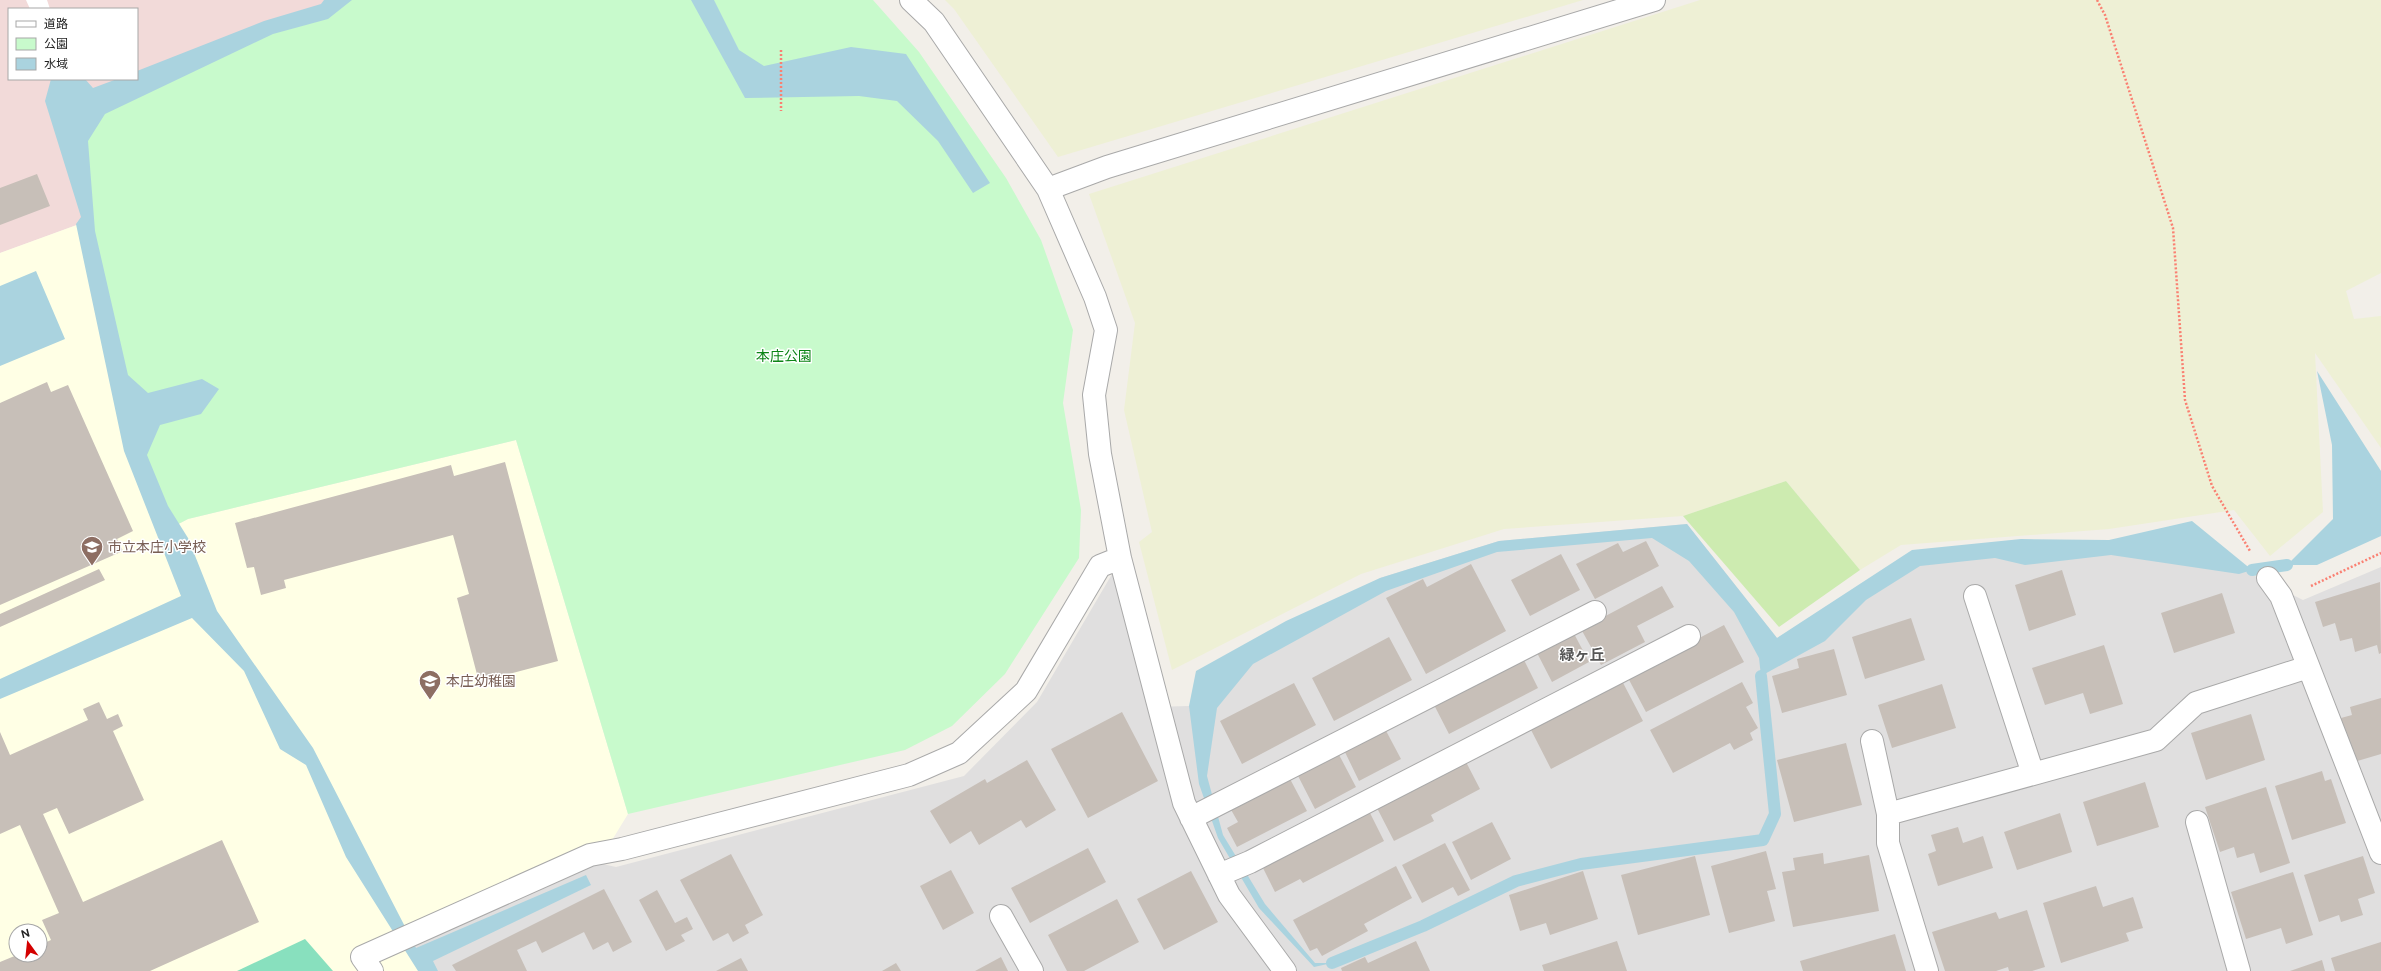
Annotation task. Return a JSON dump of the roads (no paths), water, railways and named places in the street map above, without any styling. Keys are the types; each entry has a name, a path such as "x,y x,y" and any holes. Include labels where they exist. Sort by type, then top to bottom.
{"street":[{"path":"911,0 934,22 1048,189 1095,297 1106,330 1094,395 1100,454 1120,558 1182,796 1191,818 1229,895 1286,971"},
{"path":"1048,189 1107,167 1654,0"},
{"path":"372,971 362,957 590,855 622,849 909,775 959,753 1026,691 1100,566 1120,558"},
{"path":"2268,578 2281,596 2381,853"},
{"path":"1975,596 2033,774"},
{"path":"1191,818 1596,612"},
{"path":"1219,875 1250,862 1689,636"},
{"path":"1888,814 2156,740 2196,703 2308,666"},
{"path":"1872,741 1888,814 1888,843 1927,971"},
{"path":"2197,822 2239,971"},
{"path":"1001,916 1032,971"}],"water":[{"path":"324,0 352,0 328,19 273,34 105,114 88,141 95,231 128,375 148,393 202,379 219,389 201,414 160,425 147,455 168,506 188,538 217,611 313,748 416,948 586,875 591,885 433,961 438,971 418,971 346,857 306,765 280,749 244,671 192,618 0,699 0,679 181,596 124,451 76,224 81,217 45,101 51,80 86,80 93,88 114,80 138,80 138,71 264,21 321,4"},
{"path":"691,0 714,0 739,50 764,66 851,47 906,54 990,183 973,193 938,141 897,101 859,96 745,98"},
{"path":"36,271 65,339 0,366 0,286"},
{"path":"2317,371 2381,471 2381,536 2317,565 2287,565 2333,519 2332,445"},
{"path":"2192,521 2252,570 2239,574 2111,555 2025,565 1995,558 1920,566 1866,600 1825,641 1761,676 1759,658 1734,612 1689,561 1652,538 1497,552 1386,591 1253,664 1217,708 1207,776 1223,835 1265,904 1315,963 1332,963 1314,967 1259,908 1218,838 1199,784 1189,706 1196,671 1286,621 1380,578 1499,541 1687,524 1777,638 1912,550 2021,539 2109,540"}],"waterway":[{"path":"2252,570 2287,565"},
{"path":"1332,963 1423,926 1516,881 1581,864 1763,840 1775,814 1761,676"}],"place":[{"name":"市立本庄小学校","path":"92,566"},
{"name":"本庄幼稚園","path":"430,700"}],"district":[{"name":"緑ヶ丘","path":"1582,655"}],"park label":[{"name":"本庄公園","path":"784,356"}]}
